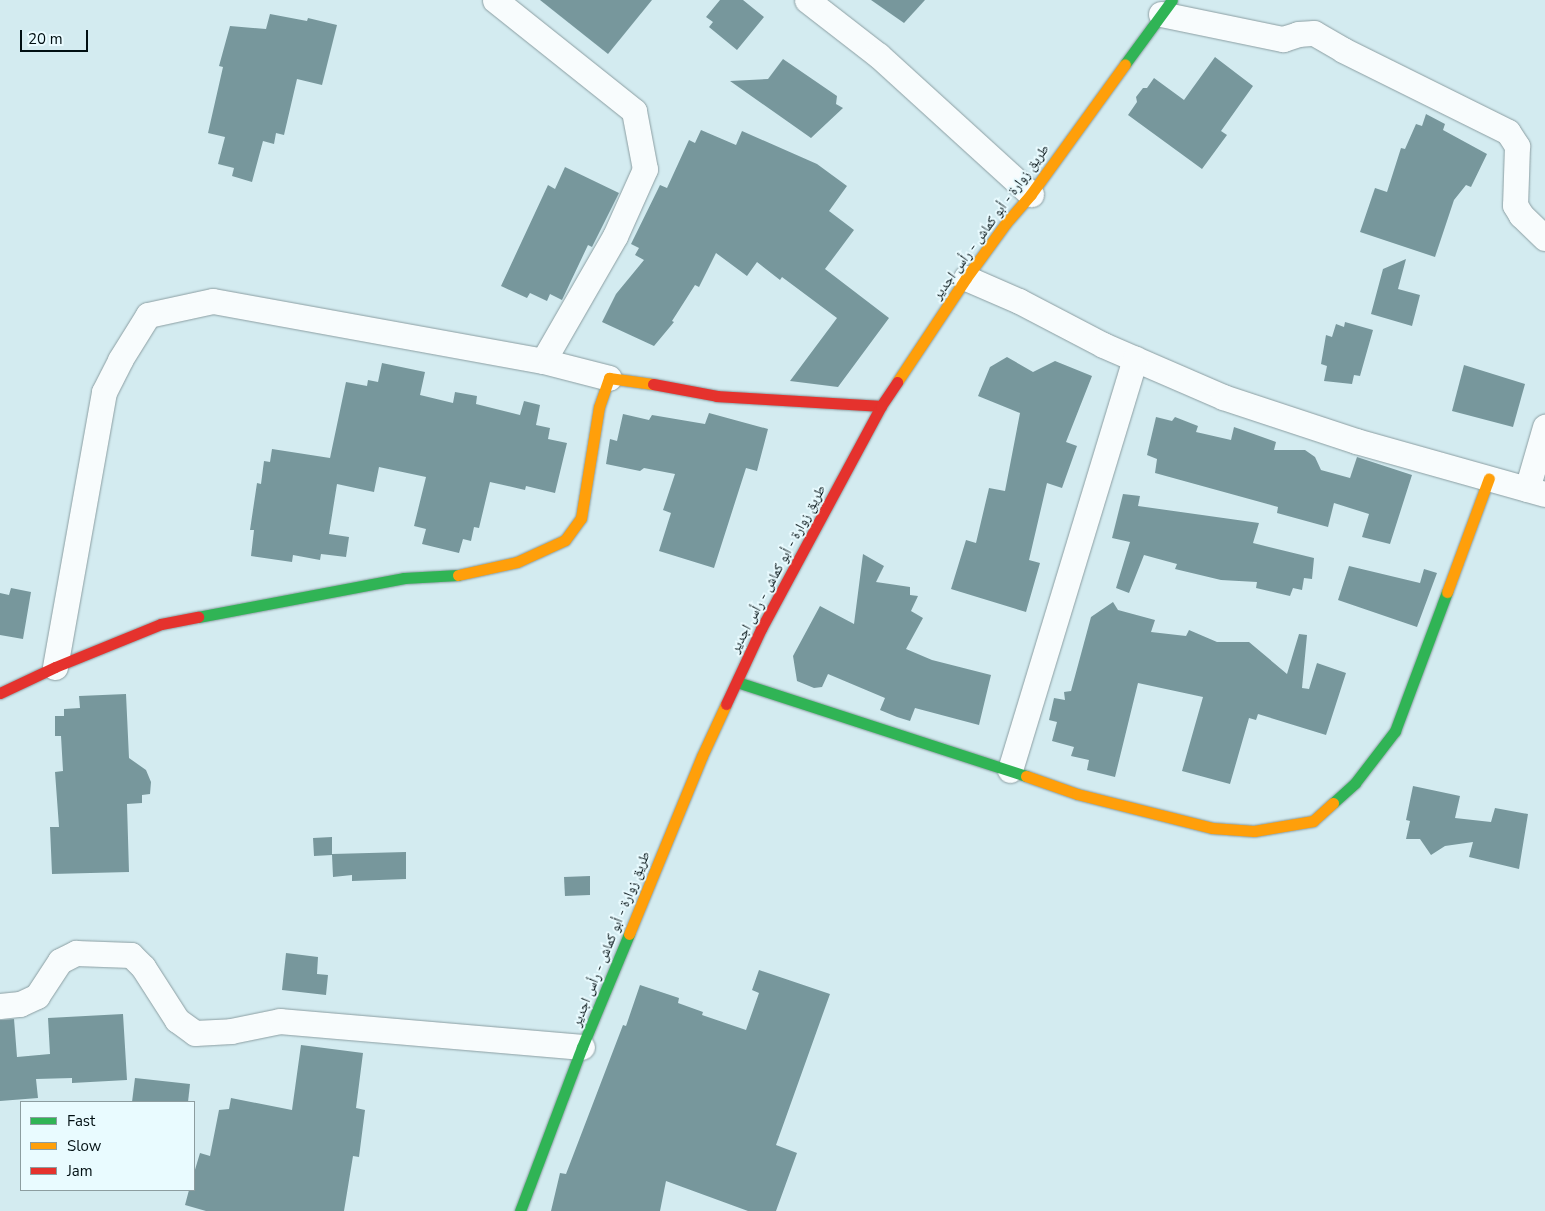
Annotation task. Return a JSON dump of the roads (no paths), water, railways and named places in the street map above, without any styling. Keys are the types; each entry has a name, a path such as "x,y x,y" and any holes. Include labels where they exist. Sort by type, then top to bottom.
{"street":[{"path":"495,0 634,111 645,169 615,236 544,361"},
{"path":"807,0 878,55 1031,194"},
{"path":"1167,7 1283,39 1298,34 1314,33 1343,50 1508,132 1517,146 1516,205 1521,215 1545,238"},
{"name":"طريق زوارة - أبو كماش - رأس اجدير","path":"520,1211 582,1047 702,756 761,629 881,406 966,278 1006,223 1031,194 1167,7"},
{"path":"966,278 1019,302 1103,346 1223,397 1356,441 1536,491 1545,426"},
{"path":"55,667 104,392 120,360 148,315 213,301 544,361 609,378 631,380 717,396 881,406"},
{"path":"1010,770 1135,359"},
{"path":"0,693 55,667 161,624 404,578 446,577 517,562 544,551 565,540 581,518 599,407 609,378"},
{"path":"737,682 1010,770 1077,794 1212,828 1254,830 1313,821 1355,783 1395,731 1489,478"},
{"path":"0,1006 20,1004 36,996 60,961 76,953 131,955 143,966 177,1020 195,1032 231,1031 280,1021 582,1047"}]}
